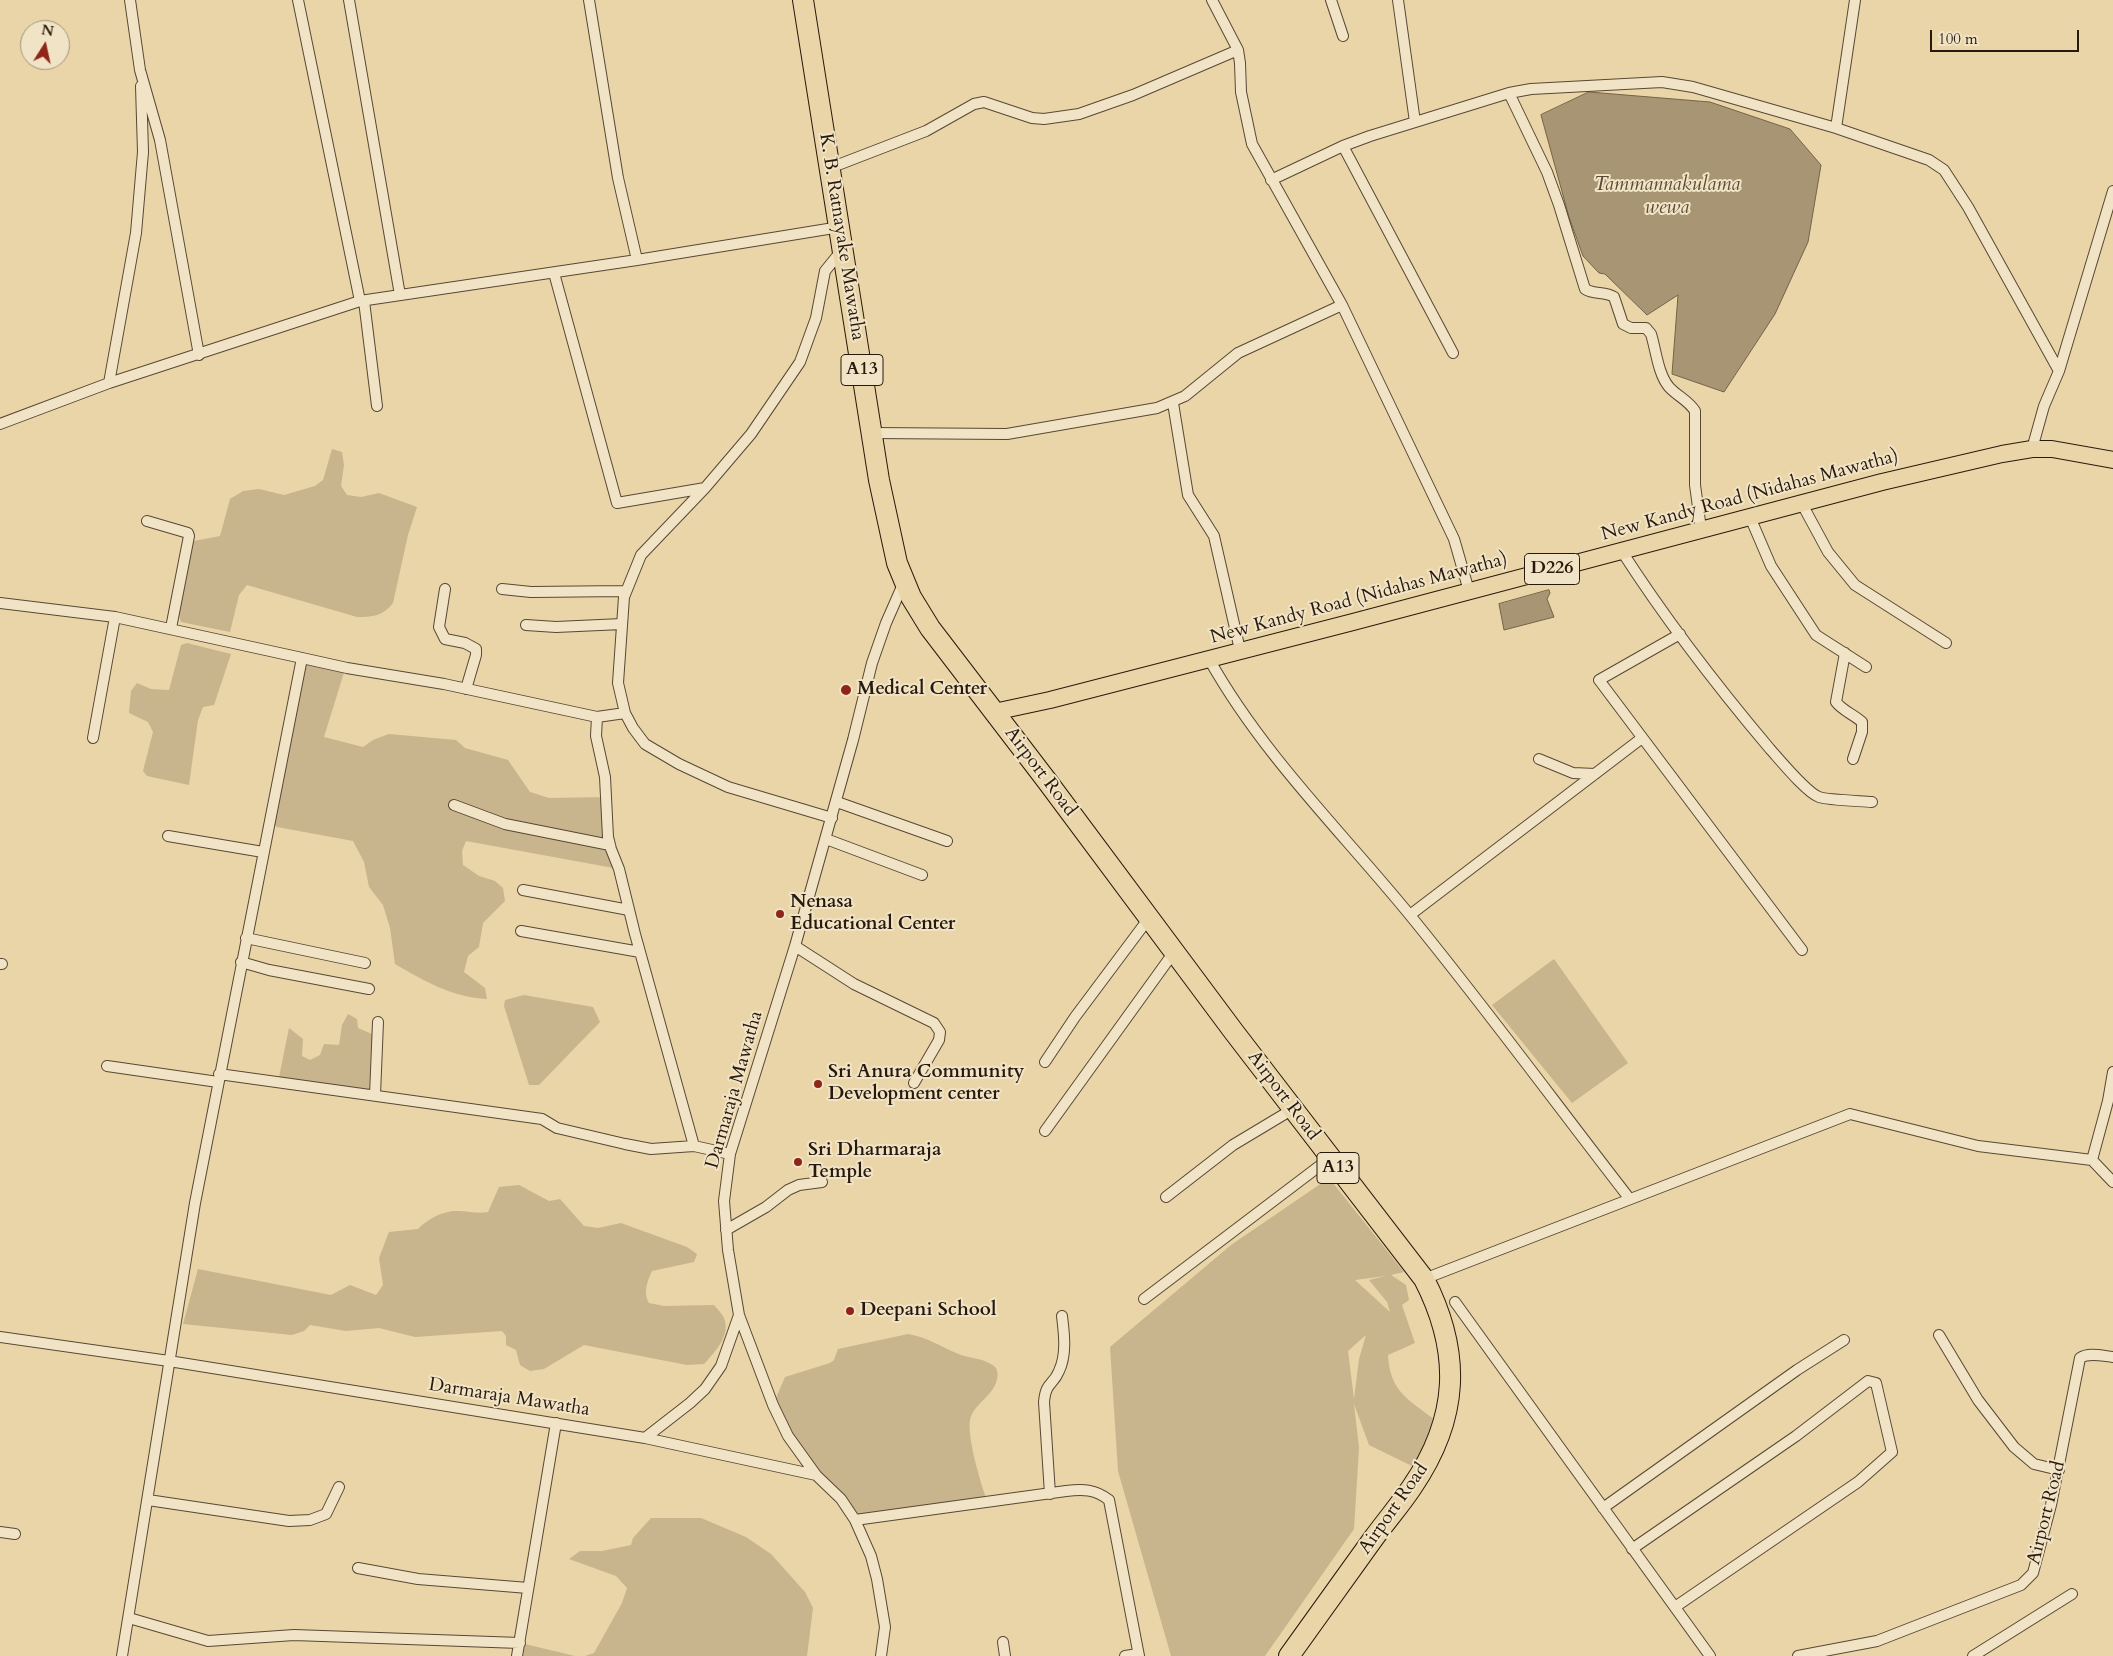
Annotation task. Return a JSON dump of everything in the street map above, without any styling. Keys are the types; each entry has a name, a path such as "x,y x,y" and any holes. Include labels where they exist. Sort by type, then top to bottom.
{"highway":[{"name":"K. B. Ratnayake Mawatha","path":"803,0 871,433 890,537 910,597 930,628 994,712"},
{"name":"Airport Road","path":"994,712 1330,1158 1424,1279 1440,1315 1449,1350 1451,1371 1450,1389 1442,1425 1434,1449 1412,1488 1289,1656"}],"main road":[{"name":"New Kandy Road (Nidahas Mawatha)","path":"994,712 1015,709 1209,659 1929,470 2032,449 2052,449 2113,460"}],"street":[{"path":"109,383 136,233 143,152 140,70 130,0"},
{"path":"298,0 362,301 377,406"},
{"path":"349,0 400,295"},
{"path":"589,0 618,178 637,260"},
{"path":"1212,0 1238,50 1245,117 1252,144 1342,305 1454,539 1469,591"},
{"path":"1331,0 1343,36"},
{"path":"1398,0 1415,122"},
{"path":"1836,128 1855,0"},
{"path":"830,168 926,131 974,104 984,102 1038,118 1079,114 1133,95 1238,50"},
{"path":"140,70 160,140 199,355"},
{"path":"1271,180 1343,146 1508,94 1531,89 1662,82 1693,87 1836,128 1929,160 1944,170 1968,207 2059,371"},
{"path":"1508,94 1547,172 1559,205 1584,290 1590,293 1608,293 1614,297 1623,324 1631,328 1646,328 1652,334 1665,381 1671,389 1690,403 1695,411 1695,485 1702,529"},
{"path":"1343,146 1453,353"},
{"path":"2032,449 2044,406 2059,371 2113,192"},
{"path":"0,424 109,383 362,301 637,260 840,227"},
{"path":"832,818 728,786 679,764 645,744 625,714 618,683 624,597 640,555 705,488 751,434 800,362 816,318 825,271 843,248"},
{"path":"554,272 617,503 705,488"},
{"path":"871,433 1007,434 1157,408 1173,403 1185,396 1238,353 1342,305"},
{"path":"1173,403 1188,495 1214,536 1240,650"},
{"path":"1802,504 1828,552 1855,585 1946,643"},
{"path":"1750,517 1771,566 1816,634 1866,667"},
{"path":"147,521 188,533 189,536 170,628"},
{"path":"1621,550 1662,613 1680,634 1731,703 1792,775 1819,797 1872,802"},
{"name":"Darmaraja Mawatha","path":"0,1336 169,1361 645,1438 690,1404 705,1389 721,1366 739,1315 726,1230 724,1201 730,1154 796,946 832,818 872,663 904,581"},
{"path":"445,589 439,627 446,639 465,643 476,649 466,689"},
{"path":"502,589 550,592 626,591"},
{"path":"0,603 116,617 302,658 466,689 598,717 625,714"},
{"path":"93,738 116,617"},
{"path":"526,625 556,628 622,624"},
{"path":"1680,634 1598,680 1802,950"},
{"path":"1845,653 1836,702 1842,710 1853,714 1862,722 1862,732 1853,759"},
{"path":"122,1656 169,1361 219,1078 262,852 302,658"},
{"path":"1209,659 1243,712 1286,769 1410,914 1629,1198"},
{"path":"598,717 596,736 605,777 610,845 619,869 694,1146"},
{"path":"1410,914 1642,738"},
{"path":"1539,759 1573,774 1595,774"},
{"path":"836,802 947,841"},
{"path":"454,805 505,824 610,845"},
{"path":"168,836 262,852"},
{"path":"826,839 922,874"},
{"path":"523,890 629,910"},
{"path":"1045,1062 1075,1017 1149,918"},
{"path":"521,931 640,952"},
{"path":"246,938 365,963"},
{"path":"796,946 854,984 934,1023 940,1032 939,1040 914,1082"},
{"path":"1045,1131 1174,952"},
{"path":"241,962 269,970 369,989"},
{"path":"375,1095 378,1022"},
{"path":"107,1066 375,1095 542,1119 557,1128 651,1149 694,1146 730,1154"},
{"path":"2092,1160 2109,1110 2113,1072"},
{"path":"1166,1197 1234,1145 1293,1109"},
{"path":"1424,1279 1850,1114 1978,1146 2092,1160 2113,1182"},
{"path":"1144,1299 1330,1158"},
{"path":"726,1230 766,1207 788,1190 799,1185 822,1182"},
{"path":"1455,1302 1710,1656"},
{"path":"739,1315 773,1405 788,1436 816,1475 841,1499 856,1520 864,1537 877,1579 885,1627 881,1656"},
{"path":"1050,1494 1044,1402 1046,1388 1059,1373 1062,1362 1065,1336 1062,1316"},
{"path":"1939,1335 1978,1400 2014,1447 2034,1464 2059,1470"},
{"path":"1603,1508 1797,1370 1844,1340"},
{"name":"Airport Road","path":"1798,1656 1877,1641 2021,1585 2033,1573 2059,1470 2080,1358 2084,1355 2089,1355 2113,1358"},
{"path":"1632,1549 1796,1436 1868,1381 1876,1383 1892,1452 1858,1482 1675,1607"},
{"path":"517,1656 556,1423"},
{"path":"645,1438 816,1475"},
{"path":"148,1500 289,1520 310,1520 326,1514 339,1487"},
{"path":"856,1520 1085,1489 1100,1493 1109,1500 1139,1655 1125,1656"},
{"path":"0,1532 15,1534"},
{"path":"358,1568 418,1579 528,1588"},
{"path":"1973,1656 2072,1594"},
{"path":"129,1618 208,1642 294,1635 520,1643"},
{"path":"1003,1642 1005,1656"}],"shaded area":[{"path":"332,449 342,452 344,465 341,486 347,495 361,497 379,493 417,507 408,535 393,603 385,611 377,615 357,617 247,585 239,595 230,632 181,622 178,603 179,592 183,570 190,549 194,541 220,536 230,499 243,491 259,489 284,495 315,486 323,480"},
{"path":"187,643 231,654 214,705 203,707 198,720 189,785 147,776 143,771 153,732 148,722 129,713 131,691 137,683 151,689 169,690 181,645"},
{"path":"299,657 346,666 324,737 363,747 373,740 389,734 456,740 465,748 508,760 530,792 549,798 606,797 608,837 619,869 466,841 462,851 463,865 479,876 495,881 503,888 505,901 483,923 479,947 468,956 464,972 485,988 487,999 451,992 427,982 395,964 390,928 383,905 369,887 364,862 353,841 277,827 269,821"},
{"path":"1554,959 1628,1063 1572,1103 1492,1005"},
{"path":"524,995 593,1007 600,1022 539,1085 529,1085 504,1006 505,1000"},
{"path":"348,1014 357,1019 358,1028 372,1034 369,1094 278,1082 289,1028 303,1039 302,1056 310,1060 320,1055 324,1044 339,1045 342,1025"},
{"path":"1329,1178 1404,1272 1391,1275 1406,1285 1409,1300 1402,1305 1415,1343 1388,1355 1389,1368 1392,1378 1402,1394 1435,1420 1414,1467 1369,1445 1354,1404 1359,1448 1354,1529 1265,1656 1171,1656 1118,1471 1110,1347 1231,1245","holes":["1385,1276 1369,1280 1387,1302 1390,1312 1355,1280","1366,1335 1359,1359 1354,1399 1348,1351"]},
{"path":"519,1185 549,1201 560,1199 584,1226 598,1228 621,1223 687,1247 697,1254 694,1262 652,1271 647,1283 646,1296 649,1303 664,1306 714,1305 721,1313 726,1324 724,1337 717,1349 704,1364 687,1365 584,1345 544,1369 530,1371 520,1365 516,1350 506,1345 506,1336 502,1331 415,1337 379,1328 346,1331 310,1325 304,1331 292,1335 183,1324 198,1269 331,1295 350,1285 376,1295 383,1285 379,1258 389,1232 418,1229 426,1222 446,1212 488,1212 499,1187"},
{"path":"908,1334 928,1340 961,1355 986,1361 997,1370 996,1383 990,1393 974,1410 970,1420 971,1438 978,1474 988,1503 855,1520 816,1475 773,1405 785,1377 830,1363 834,1360 838,1349"},
{"path":"651,1518 701,1518 746,1537 771,1554 805,1592 813,1608 807,1656 585,1656 594,1653 622,1603 627,1588 616,1576 569,1559 580,1551 602,1551 631,1545 633,1538"},
{"path":"525,1644 575,1656 523,1656"}],"water":[{"name":"Tammannakulama wewa","path":"1589,92 1710,102 1790,129 1821,165 1808,242 1775,314 1724,392 1672,374 1678,295 1647,315 1605,274 1599,273 1583,256 1569,217 1541,115"},
{"path":"1549,590 1550,593 1547,599 1554,617 1504,630 1499,604"}],"place":[{"name":"Medical Center","path":"846,690"},
{"name":"Nenasa Educational Center","path":"780,914"},
{"name":"Sri Anura Community Development center","path":"818,1084"},
{"name":"Sri Dharmaraja Temple","path":"798,1162"},
{"name":"Deepani School","path":"850,1311"}]}
